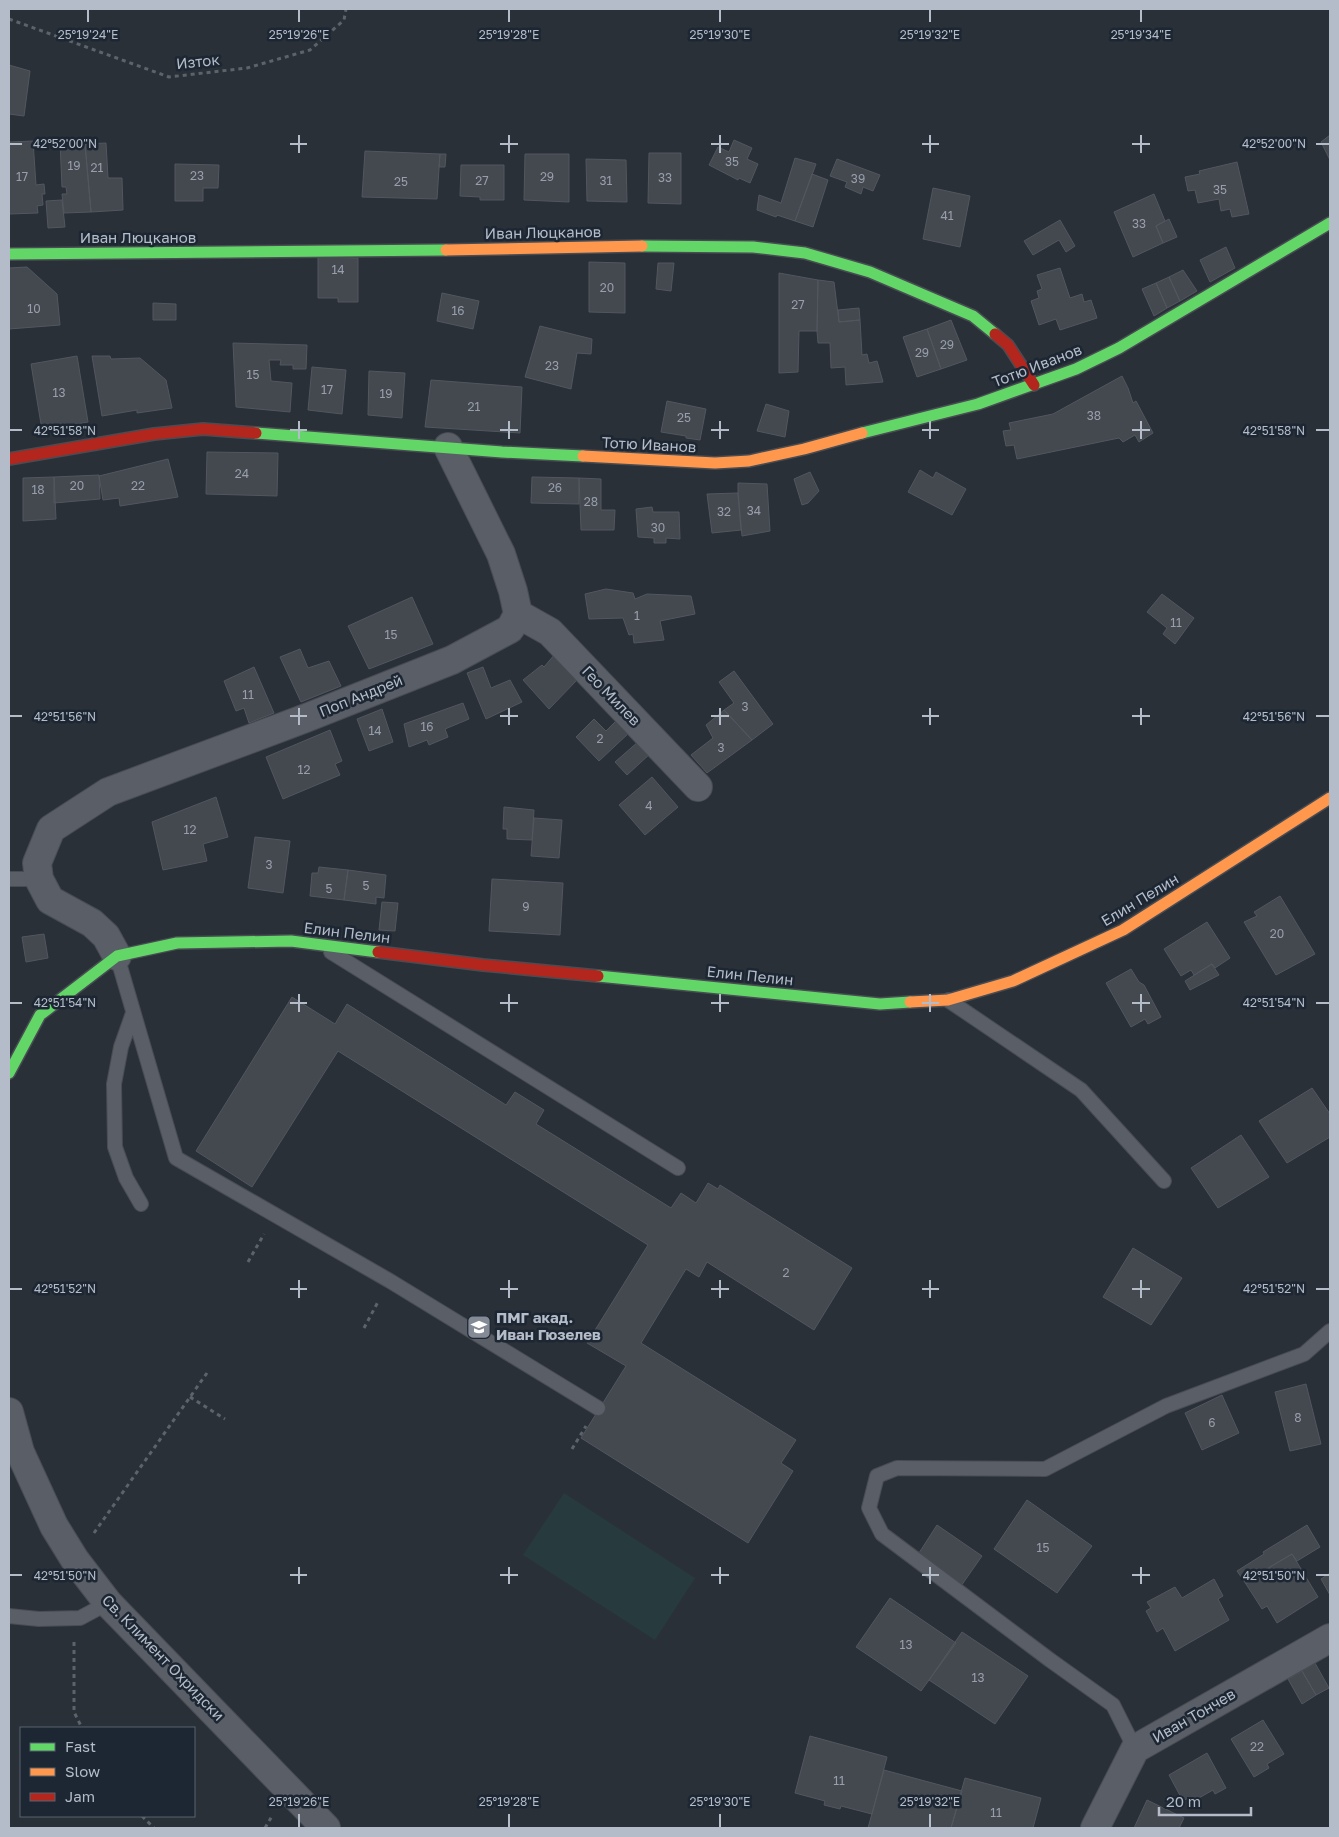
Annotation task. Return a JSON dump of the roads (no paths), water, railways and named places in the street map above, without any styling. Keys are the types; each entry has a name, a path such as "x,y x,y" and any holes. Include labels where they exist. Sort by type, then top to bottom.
{"street":[{"name":"Тотю Иванов","path":"9,459 154,434 203,429 502,452 715,463 749,461 804,449 890,425 978,404 1076,369 1119,348 1330,223"},
{"name":"Иван Люцканов","path":"9,254 382,251 667,245 753,247 806,253 870,272 973,316 1008,345 1034,385"},
{"path":"448,447 501,554 518,614"},
{"name":"Гео Милев","path":"518,614 550,632 698,787"},
{"name":"Поп Андрей","path":"39,879 37,863 51,829 108,792 306,718 452,660 510,629 518,614"},
{"name":"Елин Пелин","path":"117,956 177,943 291,941 483,965 880,1004 948,1000 1013,981 1123,930 1330,798"},
{"path":"9,1074 40,1015 117,956 106,936 92,923 50,900 39,879"},
{"name":"Св. Климент Охридски","path":"9,1412 20,1452 54,1526 74,1560 108,1603 326,1828"},
{"name":"Иван Тончев","path":"1095,1828 1135,1749 1330,1638"}],"lane":[{"path":"9,879 39,879"},
{"path":"319,944 678,1168"},
{"path":"117,956 176,1158 390,1281 598,1408"},
{"path":"948,1000 1081,1090 1164,1180"},
{"path":"132,1012 121,1047 114,1084 115,1147 126,1178 141,1204"},
{"path":"1135,1749 1112,1705 882,1534 869,1508 877,1476 897,1468 1045,1469 1166,1406 1304,1354 1330,1331"},
{"path":"9,1616 39,1619 75,1619 108,1603"}],"place":[{"name":"ПМГ акад. Иван Гюзелев","path":"479,1327"}]}
